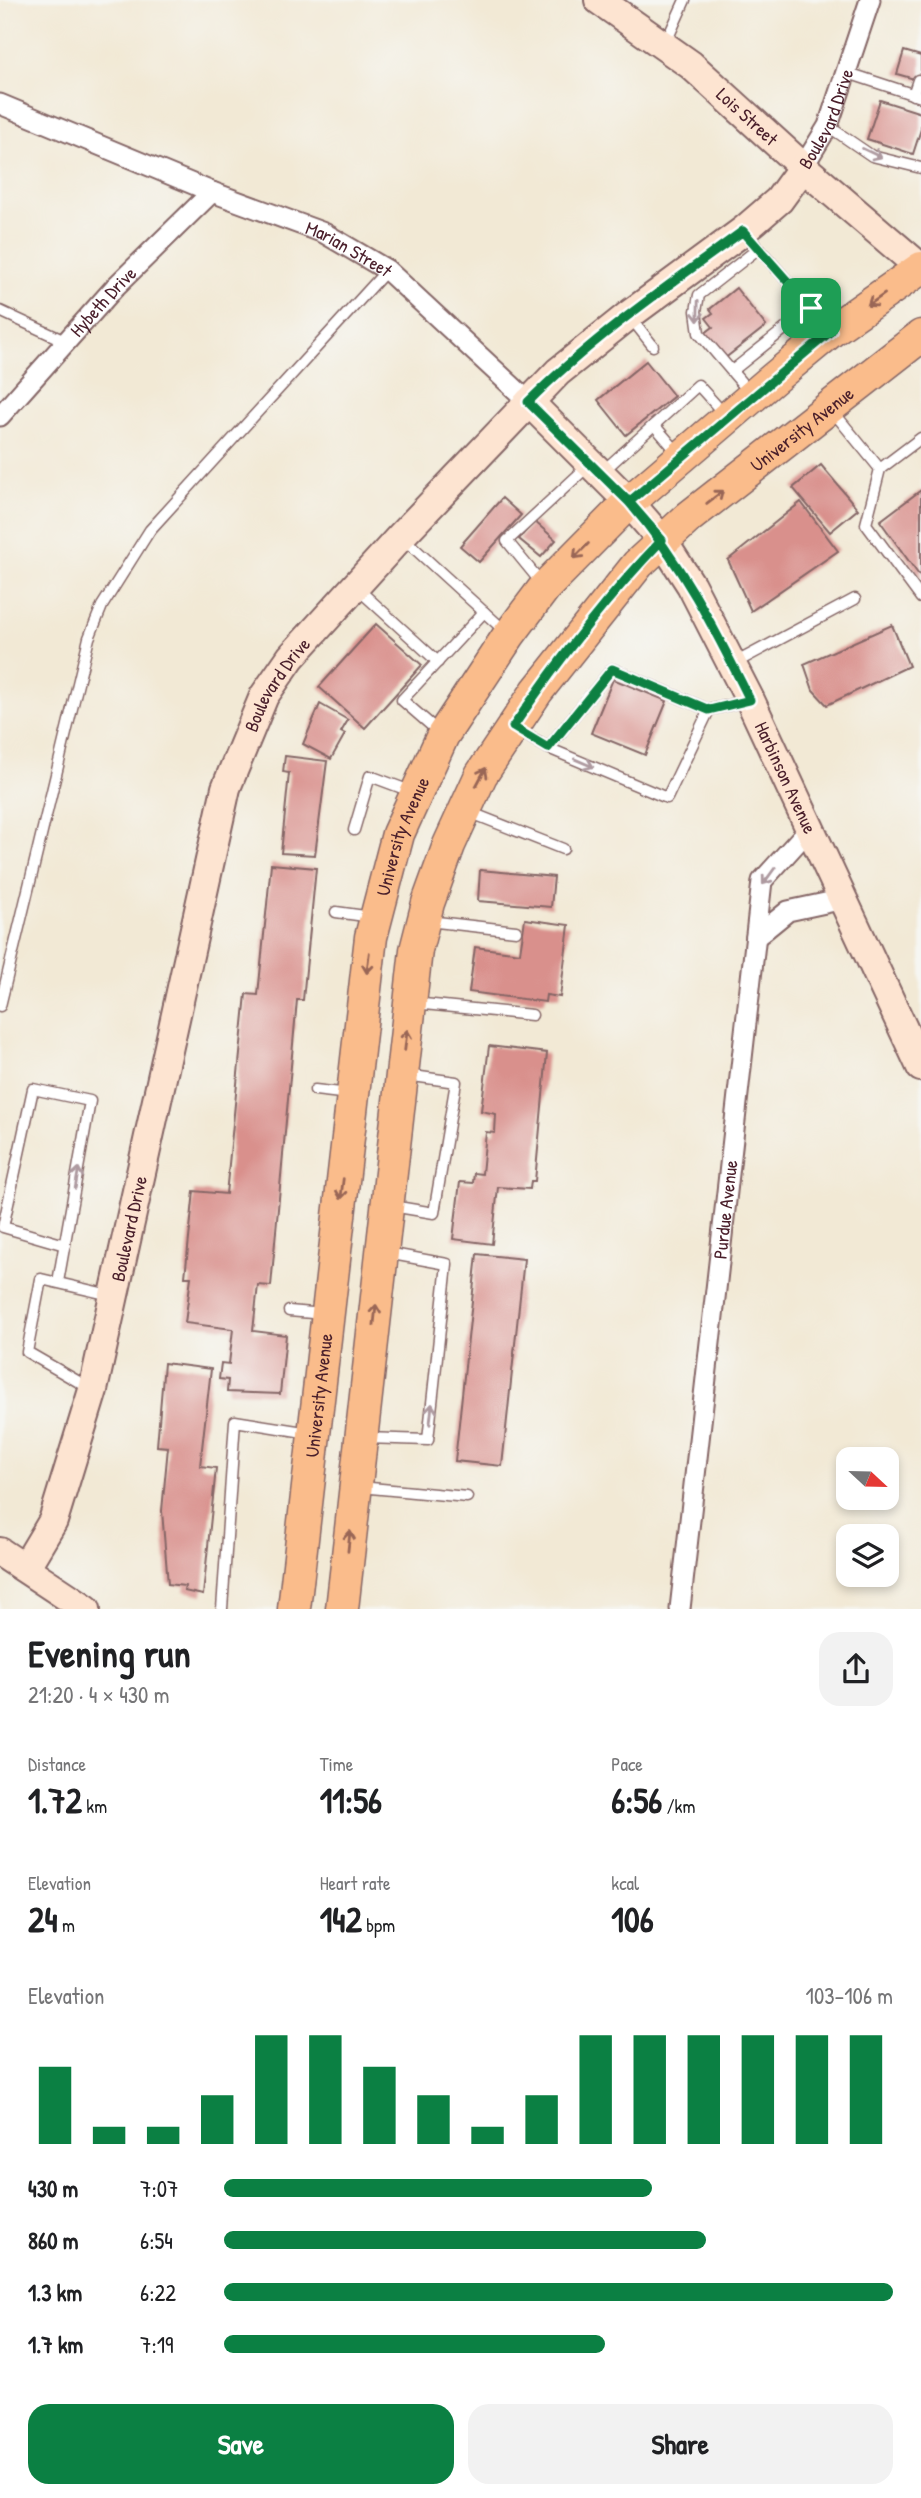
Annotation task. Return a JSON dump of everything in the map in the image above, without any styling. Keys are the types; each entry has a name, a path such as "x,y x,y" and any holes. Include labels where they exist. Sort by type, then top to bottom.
{"main road":[{"name":"University Avenue","path":"293,1609 376,918 398,834 443,735 509,635 545,587 629,502 753,397 821,319 921,268"},
{"name":"University Avenue","path":"342,1609 416,950 449,845 481,775 537,691 638,564 662,540 921,336"}],"street":[{"name":"Lois Street","path":"599,0 691,65 803,167 921,268"},
{"name":"Boulevard Drive","path":"25,1568 53,1521 93,1390 226,788 264,695 291,657 355,586 558,372 629,315 751,239 803,167 828,126 848,73 870,0"},
{"name":"Marian Street","path":"0,104 212,192 324,233 387,270 528,402 629,502"},
{"name":"Hybeth Drive","path":"0,416 116,286 212,192"},
{"name":"Harbinson Avenue","path":"629,502 662,540 691,585 733,664 921,1067"},
{"name":"Purdue Avenue","path":"680,1609 762,881 810,828"},
{"path":"756,937 788,911 844,899"},
{"path":"0,1552 86,1609"}],"lane":[{"path":"664,46 685,0"},
{"path":"848,73 917,96 918,80"},
{"path":"828,126 872,156 921,168"},
{"path":"732,371 821,319 751,239 699,295 699,332 753,397"},
{"path":"0,1006 89,638 102,606 150,530 387,270"},
{"path":"0,312 67,342"},
{"path":"629,315 653,346"},
{"path":"545,587 507,541 654,425 698,385 727,419"},
{"path":"830,408 880,469"},
{"path":"654,425 682,457"},
{"path":"921,438 880,469 866,524 921,598"},
{"path":"401,536 509,635"},
{"path":"355,586 438,662"},
{"path":"733,664 855,599"},
{"path":"443,735 402,700 484,612"},
{"path":"548,748 612,669 709,710 750,700"},
{"path":"513,727 548,748 667,798 709,710"},
{"path":"354,830 370,776 417,793"},
{"path":"465,811 563,849"},
{"path":"336,912 376,918"},
{"path":"424,920 516,931"},
{"path":"410,1003 532,1015"},
{"path":"387,1205 434,1213 456,1082 402,1074"},
{"path":"58,1282 65,1245 90,1101 33,1089 4,1227 65,1245"},
{"path":"315,1090 353,1094"},
{"path":"361,1438 428,1440 447,1264 382,1252"},
{"path":"93,1390 27,1352 41,1279 114,1296"},
{"path":"289,1311 328,1314"},
{"path":"222,1609 235,1421 314,1434"},
{"path":"356,1486 467,1497"}],"building":[{"path":"904,51 921,56 921,81 897,74"},
{"path":"880,100 921,113 921,129 913,154 867,139"},
{"path":"736,288 766,326 724,359 704,334 713,327 706,318 713,313 710,309"},
{"path":"646,361 674,396 626,435 598,400"},
{"path":"821,465 858,509 830,532 793,488"},
{"path":"921,490 921,578 880,521"},
{"path":"502,498 521,515 479,562 460,546"},
{"path":"801,502 838,551 751,611 728,560"},
{"path":"534,521 556,540 541,557 519,539"},
{"path":"376,624 422,665 365,728 319,687"},
{"path":"892,625 909,666 827,705 813,690 804,664"},
{"path":"613,679 667,701 645,755 591,733"},
{"path":"320,704 348,720 341,732 345,734 331,759 303,744"},
{"path":"285,756 327,761 315,855 281,853 289,773 283,772"},
{"path":"271,864 316,868 303,1000 297,1000 271,1286 258,1285 253,1331 286,1335 280,1394 227,1392 228,1380 219,1379 221,1363 229,1364 233,1329 185,1323 191,1277 185,1277 194,1191 226,1194 246,994 258,995"},
{"path":"480,870 554,877 551,907 478,901"},
{"path":"525,919 569,925 560,997 546,995 545,1002 469,992 475,947 520,953"},
{"path":"489,1046 547,1053 535,1181 531,1181 530,1189 498,1187 492,1244 453,1239 460,1182 473,1183 474,1173 482,1174 486,1132 495,1133 496,1114 481,1111"},
{"path":"477,1254 524,1259 502,1466 455,1461"},
{"path":"164,1363 211,1369 200,1466 216,1468 203,1595 184,1591 185,1586 168,1584 162,1511 168,1447 157,1446"}],"route":[{"path":"811,308 743,231 629,315 558,372 528,402 629,502 662,540 638,564 537,691 513,727 548,748 612,669 709,710 750,700 691,585 662,540 629,502 831,331 811,308"}]}
